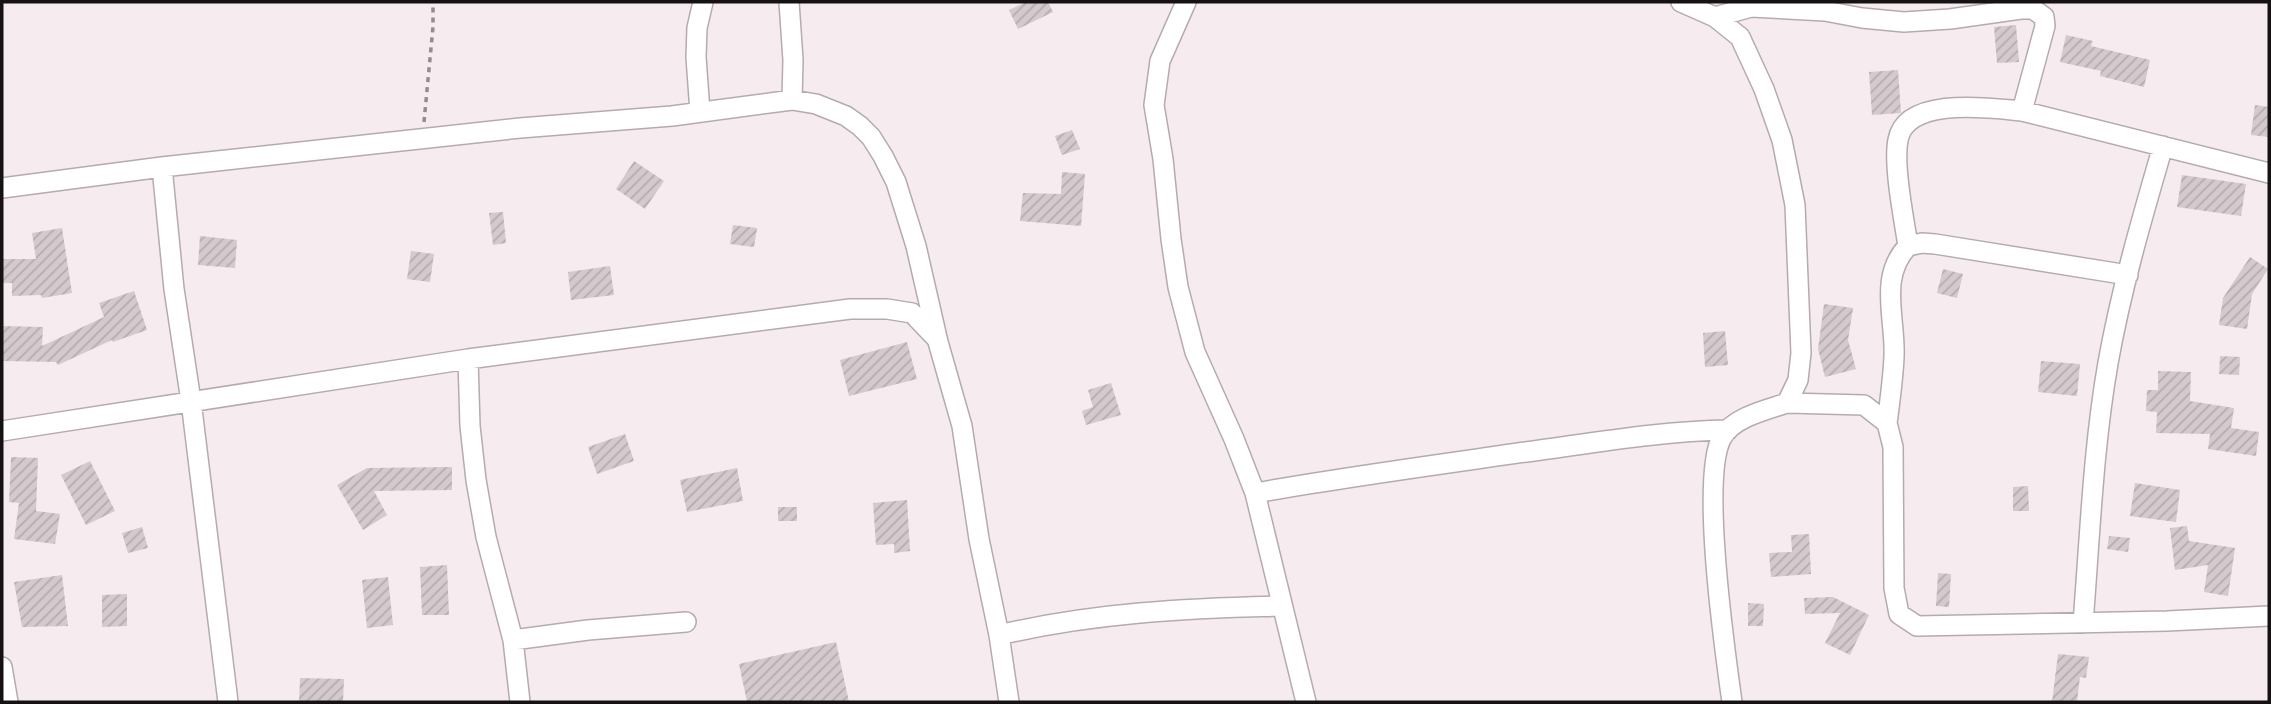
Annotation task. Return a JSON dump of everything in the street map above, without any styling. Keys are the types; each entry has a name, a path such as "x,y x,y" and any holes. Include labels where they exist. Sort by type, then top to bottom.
{"street":[{"path":"700,113 696,57 697,28 703,2"},
{"path":"789,2 793,60 792,100"},
{"path":"1186,2 1160,61 1154,105 1164,159 1178,286 1195,352 1255,493 1306,702"},
{"path":"1681,2 1715,17 1740,37 1764,89 1782,140 1795,205 1801,353 1798,380 1787,402"},
{"path":"1715,17 1751,7 1791,8 1862,18 1926,22 1996,11 2033,9 2044,17 2045,26 2022,111"},
{"path":"2,188 162,167 520,128 700,113 792,100 816,104 846,116 866,131 883,156 896,182 916,246 962,426 979,539 999,635 1009,702"},
{"path":"1908,246 1898,175 1898,140 1905,124 1918,113 1948,108 2022,111 2269,173"},
{"path":"2083,623 2096,449 2108,363 2128,275 2163,146"},
{"path":"162,167 174,289 191,401 228,702"},
{"path":"2128,275 1922,243 1908,246 1894,266 1890,283 1895,355 1887,423 1893,447 1894,588 1899,614 1917,626 2269,616"},
{"path":"2,432 468,359 850,309 887,309 912,313 939,342"},
{"path":"468,359 470,426 476,480 486,537 513,640 520,702"},
{"path":"1732,702 1722,630 1714,519 1714,480 1722,438 1728,430 1748,418 1787,402 1864,405 1887,423"},
{"path":"1255,493 1368,473 1623,438 1728,430"},
{"path":"999,635 1054,622 1118,615 1282,606"},
{"path":"513,640 588,630 685,622"},
{"path":"2,667 8,702"}],"path":[{"path":"423,140 433,2"}],"building":[{"path":"1026,2 1048,2 1053,12 1018,29 1009,10"},
{"path":"2016,25 2019,62 1997,63 1994,27"},
{"path":"2066,35 2093,41 2091,46 2150,60 2144,87 2100,76 2101,71 2060,62"},
{"path":"1898,70 1901,113 1872,115 1869,72"},
{"path":"2255,105 2269,107 2269,137 2251,135"},
{"path":"1072,130 1080,149 1062,155 1055,136"},
{"path":"634,161 664,181 645,209 616,189"},
{"path":"1062,172 1085,174 1081,226 1020,221 1023,193 1061,194"},
{"path":"2182,175 2246,184 2241,216 2177,207"},
{"path":"503,212 506,243 493,245 489,213"},
{"path":"733,225 757,228 754,247 730,244"},
{"path":"62,228 72,293 42,298 41,295 12,296 12,283 2,283 2,259 36,259 32,233"},
{"path":"200,236 237,240 235,268 198,265"},
{"path":"411,251 434,254 430,282 407,279"},
{"path":"2250,257 2268,269 2252,294 2247,329 2219,325 2223,298"},
{"path":"610,266 614,295 571,300 568,272"},
{"path":"1943,269 1963,274 1957,298 1937,293"},
{"path":"134,291 147,330 113,342 112,340 58,365 56,362 2,361 2,326 43,327 42,346 104,317 99,303"},
{"path":"1824,304 1853,308 1848,340 1856,369 1825,377 1818,349"},
{"path":"1725,331 1728,365 1705,367 1703,333"},
{"path":"907,342 917,379 849,396 840,360"},
{"path":"2220,356 2240,357 2239,375 2219,374"},
{"path":"2041,361 2080,364 2077,396 2038,392"},
{"path":"2158,371 2191,372 2190,401 2234,408 2231,428 2259,432 2256,456 2208,449 2210,434 2156,433 2157,412 2146,411 2147,390 2158,390"},
{"path":"1111,383 1121,415 1086,425 1082,411 1093,407 1088,390"},
{"path":"625,434 634,461 597,474 588,447"},
{"path":"11,457 38,458 36,511 60,514 55,544 14,539 19,503 9,502"},
{"path":"90,461 115,511 86,525 61,475"},
{"path":"452,467 452,490 374,491 387,515 363,530 337,485 367,468"},
{"path":"737,468 743,501 687,512 680,480"},
{"path":"2135,483 2180,490 2176,522 2130,516"},
{"path":"2028,486 2029,511 2013,511 2013,487"},
{"path":"907,500 910,551 894,553 894,544 876,545 873,503"},
{"path":"778,507 797,507 797,521 778,521"},
{"path":"2187,526 2189,541 2235,548 2228,596 2204,592 2208,565 2175,570 2170,528"},
{"path":"142,527 148,548 128,553 122,533"},
{"path":"1809,534 1811,574 1771,577 1769,553 1792,552 1791,535"},
{"path":"2109,536 2130,538 2128,552 2107,549"},
{"path":"447,565 449,615 422,615 420,567"},
{"path":"1938,573 1951,574 1949,607 1936,606"},
{"path":"62,575 68,626 22,627 14,582"},
{"path":"388,577 393,625 367,628 362,580"},
{"path":"127,594 127,626 102,627 102,595"},
{"path":"1833,597 1869,615 1850,655 1825,643 1840,613 1805,614 1804,598"},
{"path":"1748,603 1764,604 1763,626 1748,626"},
{"path":"836,642 849,702 747,702 739,664"},
{"path":"2058,654 2089,657 2086,678 2080,677 2077,702 2052,702"},
{"path":"300,678 344,679 343,702 299,702"}]}
